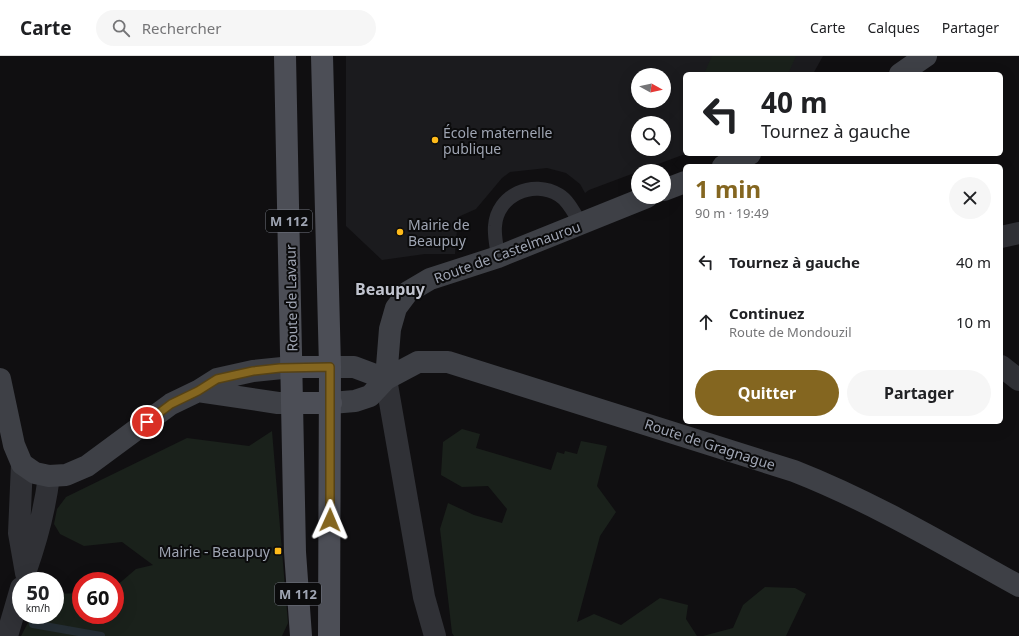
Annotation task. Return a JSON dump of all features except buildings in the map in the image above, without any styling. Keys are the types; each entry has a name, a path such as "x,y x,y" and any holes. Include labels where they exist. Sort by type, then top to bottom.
{"main road":[{"name":"Route de Lavaur","path":"285,56 295,552 301,636"},
{"name":"M 112","path":"322,56 331,403 329,636"},
{"path":"292,367 330,367"},
{"path":"293,403 331,403"}],"street":[{"path":"903,72 926,56"},
{"path":"728,164 746,156"},
{"path":"671,187 683,183"},
{"name":"Route de Castelmaurou","path":"386,379 390,329 396,308 408,292 430,280 498,257 631,204"},
{"path":"1003,237 1019,233"},
{"name":"Route de Gragnague","path":"331,403 355,402 370,396 386,379 418,362 448,362 794,471 836,487 887,513 1019,586"},
{"path":"22,464 35,473 50,476 66,475 87,466 171,404 198,391 217,379 253,371 292,367"},
{"path":"330,367 354,367 386,379 424,597 435,636"},
{"path":"1003,368 1019,380"},
{"path":"0,380 14,445 22,464 19,532 22,572"},
{"path":"198,391 278,403 293,403"},
{"path":"26,572 42,520 50,476"},
{"path":"7,636 12,619"}],"lane":[{"path":"498,257 495,226 498,213 506,200 518,192 540,188 559,195 568,203 581,224"}],"shaded area":[{"name":"École maternelle publique","path":"346,56 823,56 814,72 683,72 683,155 658,164 631,164 631,174 589,190 585,193 580,184 566,173 547,168 510,172 502,178 476,209 458,217 455,254 425,254 382,260 346,226"},
{"path":"712,56 796,56 789,72 705,72"},
{"path":"462,429 480,434 476,448 551,470 557,452 564,454 565,451 577,454 581,441 607,446 597,486 616,512 600,536 577,622 594,614 621,625 660,598 688,605 686,619 697,636 454,636 452,633 440,529 448,503 474,515 502,523 507,509 488,486 462,487 441,475 443,442"},
{"path":"272,431 288,623 282,636 21,636 27,624 64,624 64,594 72,593 72,624 124,624 124,579 136,569 153,565 122,542 84,546 60,534 54,524 57,509 66,497 187,438 249,446"},
{"path":"765,587 795,588 806,594 786,636 703,636 733,628 743,605"}],"waterway":[{"path":"33,624 101,636"}],"place":[{"name":"École maternelle publique","path":"435,140"},
{"name":"Mairie de Beaupuy","path":"400,232"},
{"name":"Mairie - Beaupuy","path":"278,551"}],"district":[{"name":"Beaupuy","path":"390,289"}],"route":[{"path":"147,422 171,404 198,391 217,379 253,371 280,368 330,367 330,520"}]}
